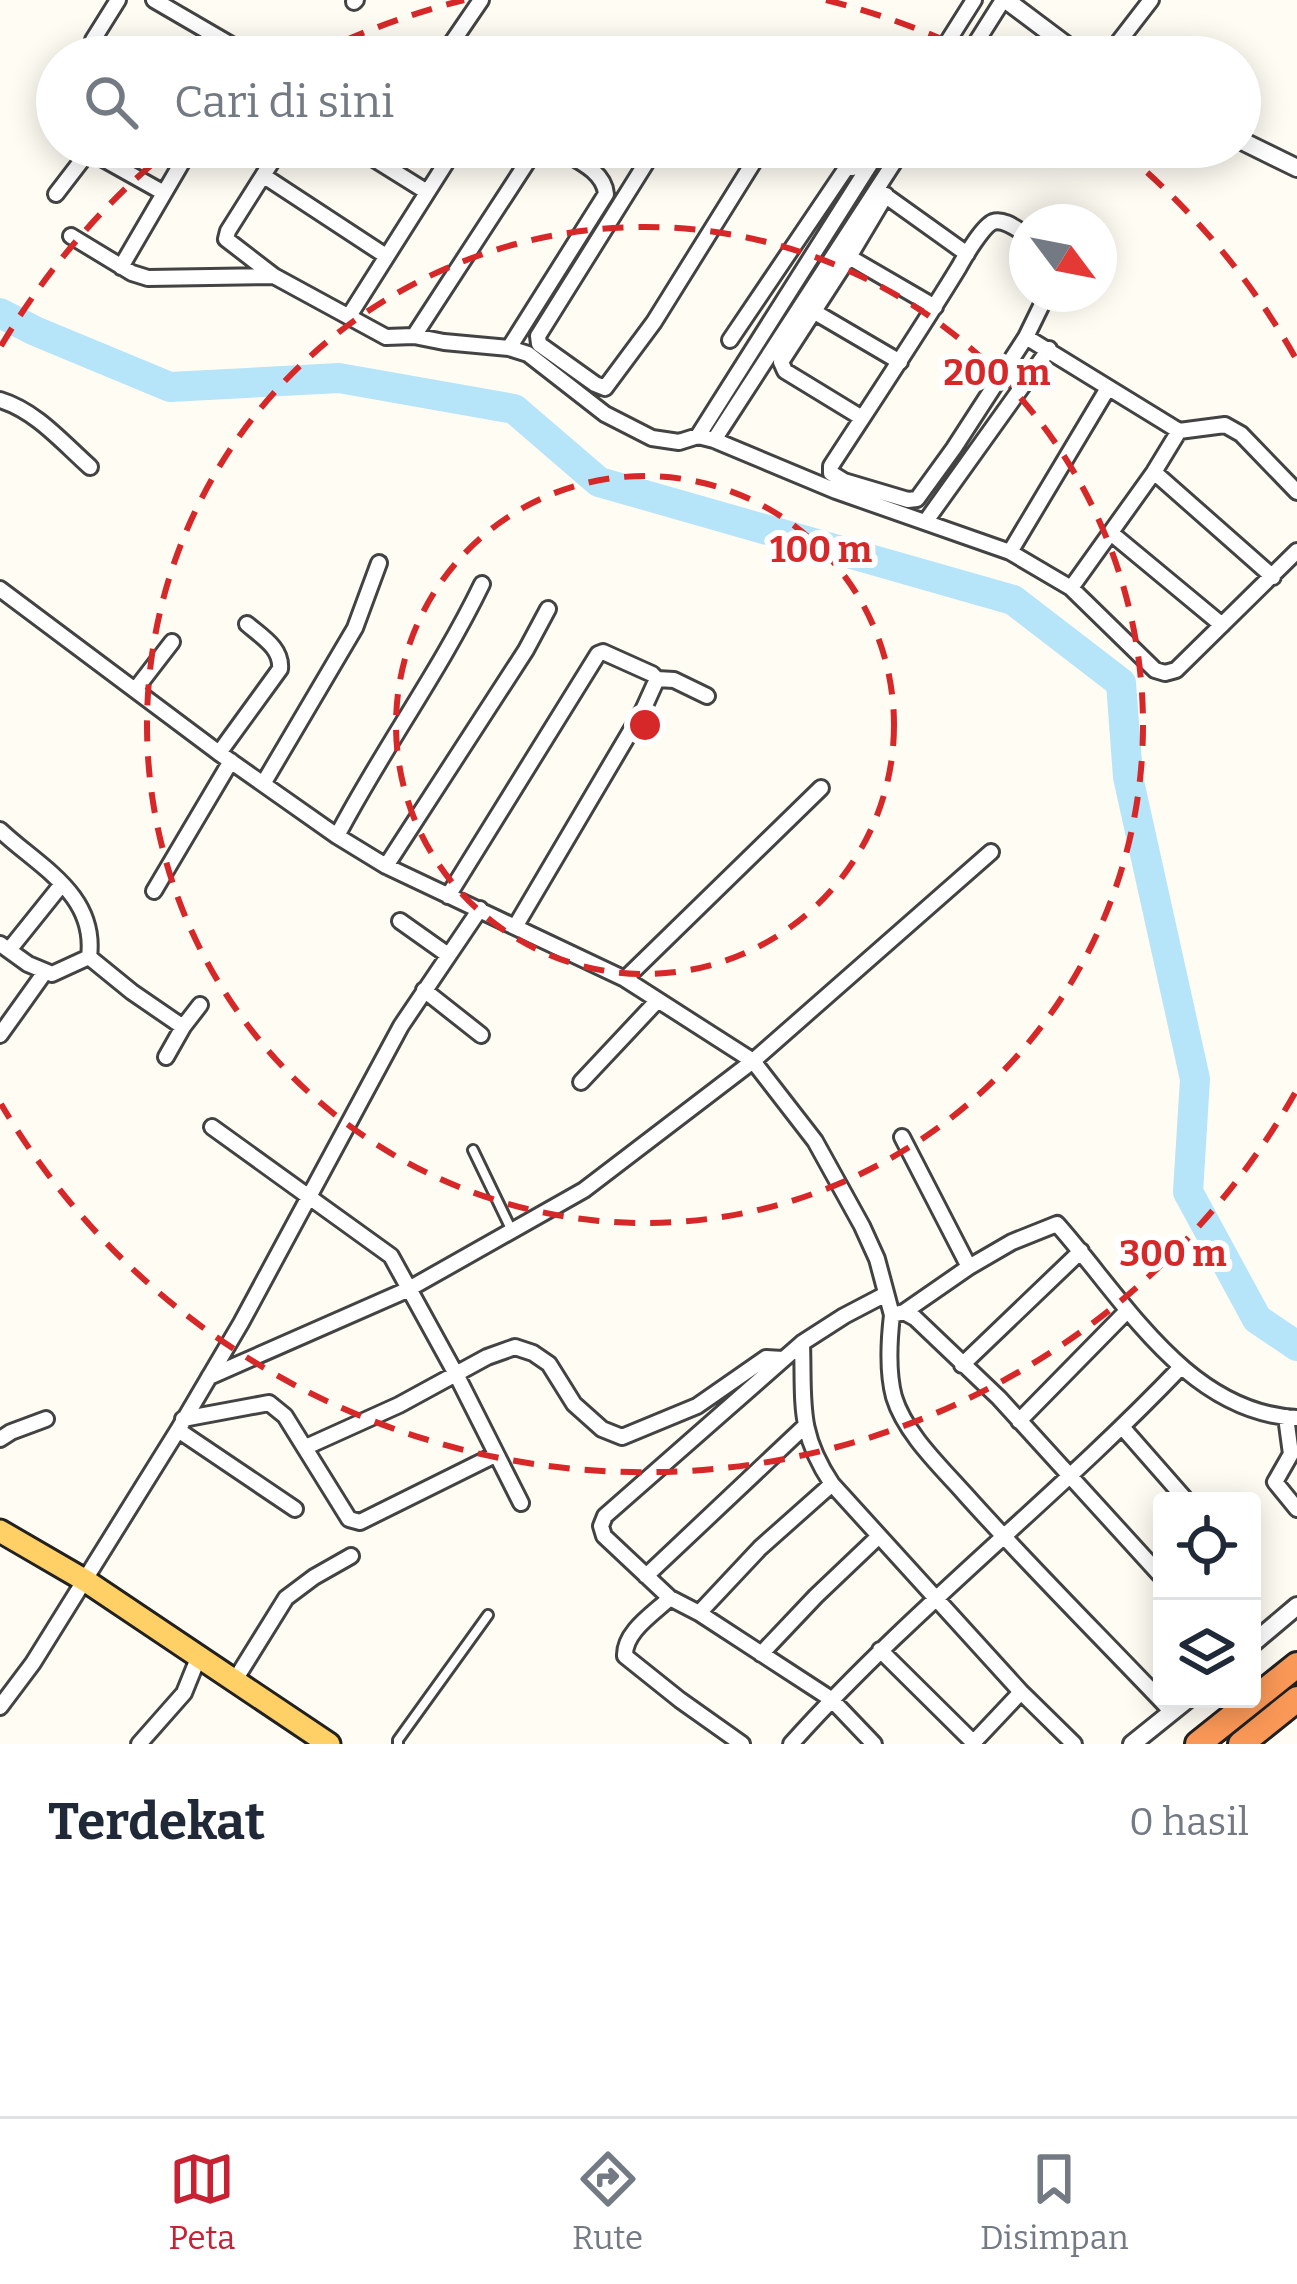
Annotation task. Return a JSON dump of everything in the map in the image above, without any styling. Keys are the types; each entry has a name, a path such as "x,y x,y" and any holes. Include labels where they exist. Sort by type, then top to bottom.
{"highway":[{"path":"1198,1744 1297,1665"},
{"path":"1241,1744 1297,1699"}],"main road":[{"path":"0,1531 86,1581 329,1744"}],"street":[{"path":"96,36 118,0"},
{"path":"154,0 215,36"},
{"path":"456,36 481,0"},
{"path":"951,36 974,0"},
{"path":"982,36 1005,0 1054,36"},
{"path":"1123,36 1151,0"},
{"path":"1261,150 1297,168"},
{"path":"56,194 76,168"},
{"path":"119,168 164,194"},
{"path":"121,266 179,168"},
{"path":"269,168 226,239 274,276 386,337 509,348 538,360 605,414 652,438 679,442 706,438 836,491 1010,552 1071,588 1155,670 1176,670 1297,551"},
{"path":"388,168 428,193"},
{"path":"349,316 443,168"},
{"path":"414,336 523,168"},
{"path":"509,348 606,194 606,184 588,168"},
{"path":"643,168 538,336 539,344 605,388 654,322 750,168"},
{"path":"730,340 846,168"},
{"path":"853,168 967,254"},
{"path":"706,438 868,168"},
{"path":"862,418 785,370 782,362 850,257 892,168"},
{"path":"264,176 386,256"},
{"path":"706,438 880,192"},
{"path":"1009,225 999,220 990,223 967,254 831,466 831,473 844,481 917,499 1038,312"},
{"path":"71,236 132,274 148,278 274,276"},
{"path":"850,257 934,307"},
{"path":"813,311 900,362"},
{"path":"1026,337 1179,431 1226,424 1297,491"},
{"path":"926,521 1048,349"},
{"path":"1010,552 1108,388"},
{"path":"0,400 30,414 90,467"},
{"path":"1071,588 1179,431"},
{"path":"1154,472 1273,577"},
{"path":"1111,533 1222,625"},
{"path":"263,784 355,628 379,562"},
{"path":"337,836 370,772 462,626 482,584"},
{"path":"0,589 337,836 386,866 626,979 753,1060 825,1158 877,1259 886,1294 898,1314 890,1361 901,1413 928,1452 1003,1536 1172,1712"},
{"path":"386,866 548,609"},
{"path":"154,891 225,757 280,669 274,647 248,624"},
{"path":"135,690 172,642"},
{"path":"448,896 598,654 707,696"},
{"path":"515,927 657,679"},
{"path":"626,979 821,788"},
{"path":"2,837 62,884 84,913 90,930 89,957"},
{"path":"209,1377 407,1291 584,1190 753,1060 992,852"},
{"path":"62,884 4,947 45,972 62,971 89,957"},
{"path":"0,1708 86,1581 181,1425 311,1196 376,1069 480,909"},
{"path":"400,922 448,955"},
{"path":"89,957 183,1027"},
{"path":"1,1032 45,972"},
{"path":"424,990 481,1035"},
{"path":"580,1082 658,1000"},
{"path":"166,1057 200,1005"},
{"path":"212,1127 391,1256 521,1503"},
{"path":"902,1137 969,1267"},
{"path":"898,1314 969,1267 1057,1224 1127,1311 1181,1367 1255,1413 1292,1417 1292,1454 1275,1482 1297,1509"},
{"path":"962,1365 1081,1251"},
{"path":"874,1744 831,1699 670,1598 604,1536 601,1526 605,1516 802,1343 886,1294"},
{"path":"1019,1421 1127,1311"},
{"path":"898,1314 915,1318 998,1398 1153,1567"},
{"path":"802,1343 805,1426 812,1450 832,1484 1074,1744"},
{"path":"306,1447 515,1347 549,1364 574,1404 602,1429 622,1437 697,1406 766,1358 783,1360"},
{"path":"791,1744 880,1650 1124,1428 1181,1367"},
{"path":"181,1425 269,1403 285,1416 349,1519 360,1522 495,1455"},
{"path":"0,1439 46,1419"},
{"path":"181,1425 295,1509"},
{"path":"646,1576 805,1426"},
{"path":"1124,1428 1178,1492"},
{"path":"699,1613 760,1548 832,1484"},
{"path":"761,1654 878,1537"},
{"path":"235,1680 286,1598 351,1556"},
{"path":"670,1598 627,1638 626,1656 742,1744"},
{"path":"1261,1636 1297,1606"},
{"path":"880,1650 973,1743 1021,1692"},
{"path":"139,1744 184,1693 199,1656"},
{"path":"1132,1744 1177,1708"}],"lane":[{"path":"473,1150 513,1232"},
{"path":"398,1744 488,1616"}],"waterway":[{"path":"0,313 170,387 339,378 514,409 599,482 1013,600 1121,683 1128,777 1195,1079 1188,1192 1257,1319 1297,1346"}]}
